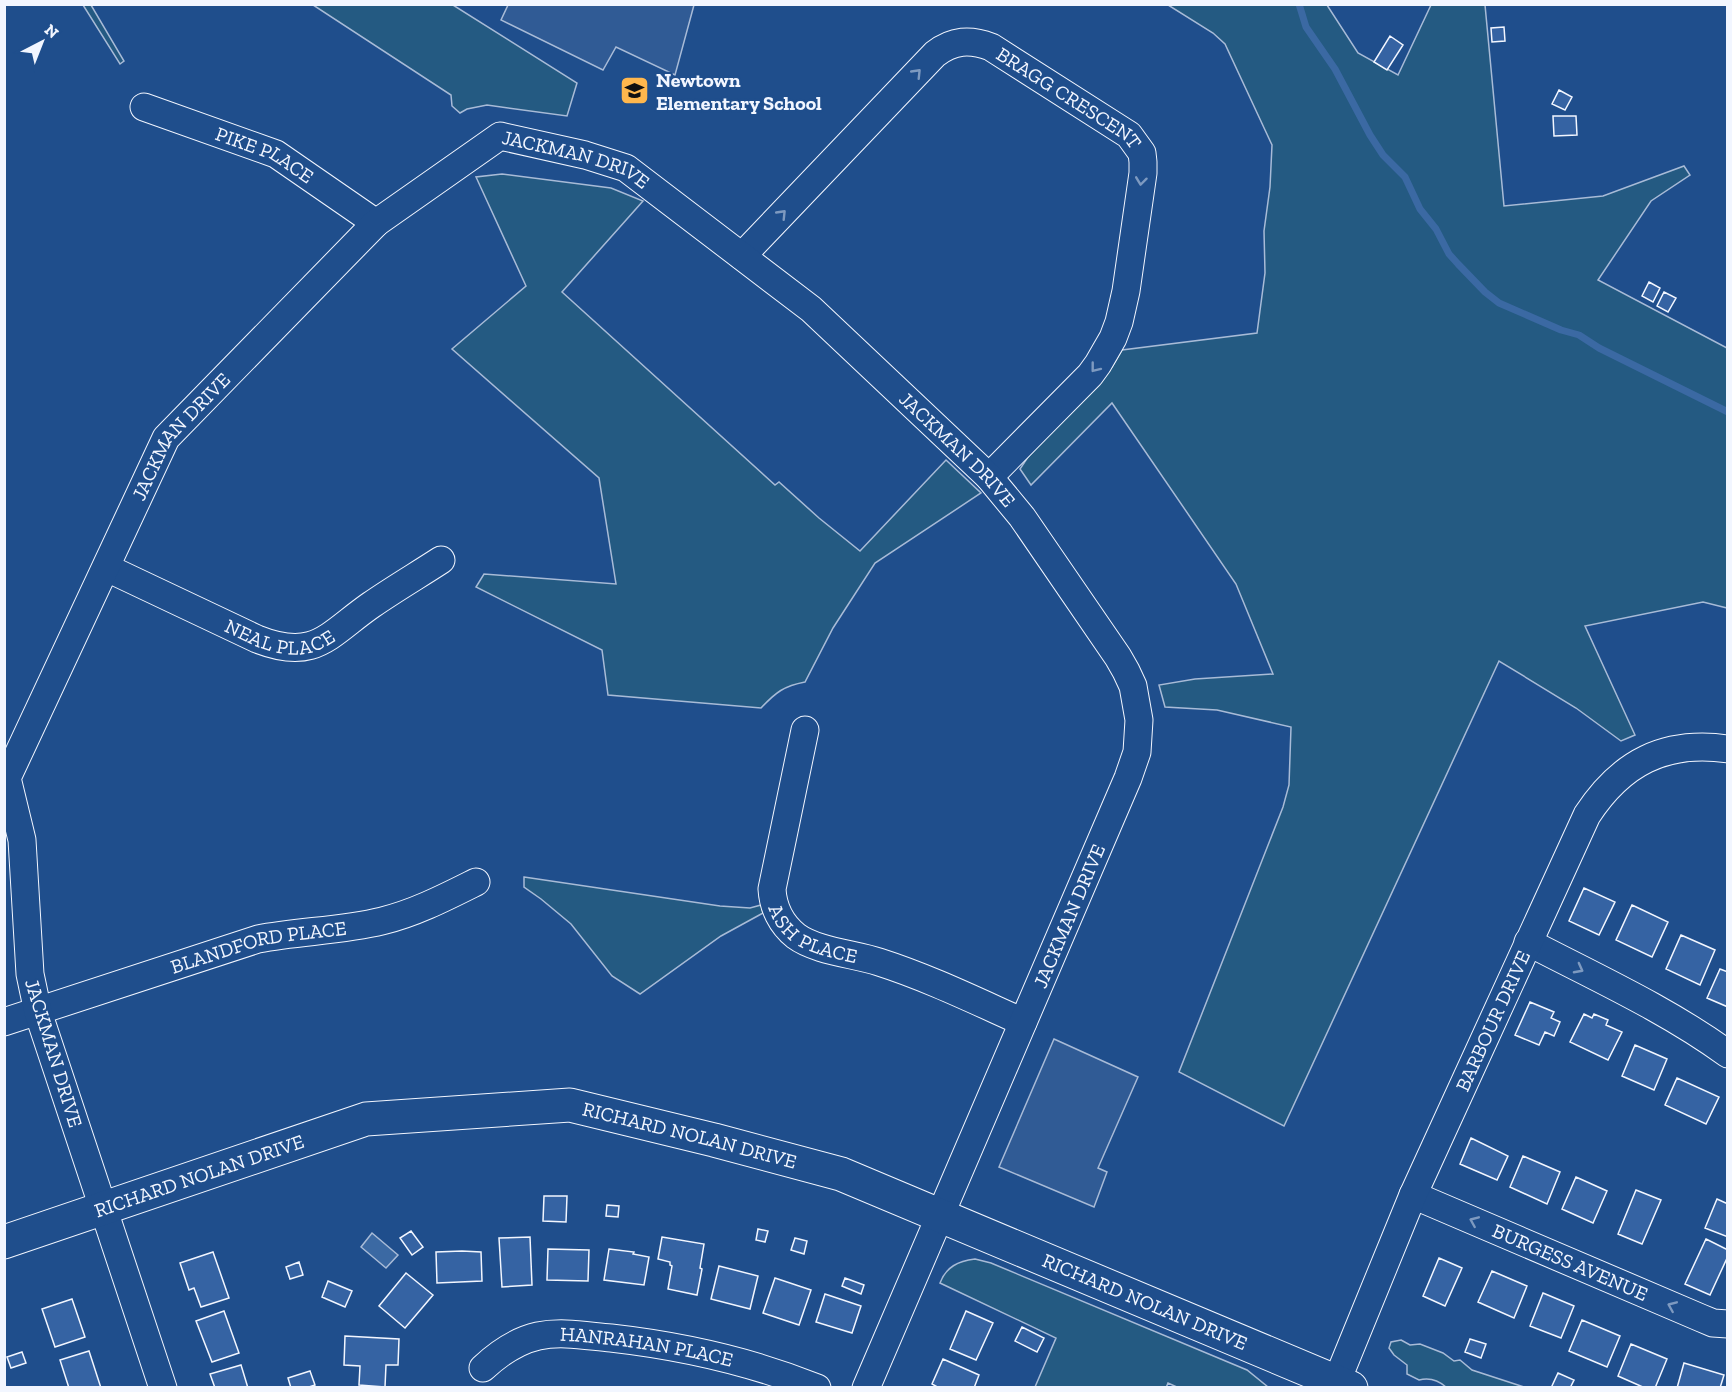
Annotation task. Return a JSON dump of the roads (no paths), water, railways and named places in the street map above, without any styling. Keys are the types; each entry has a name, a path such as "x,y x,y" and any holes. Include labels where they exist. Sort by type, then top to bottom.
{"main road":[{"name":"RICHARD NOLAN DRIVE","path":"4,1242 366,1119 570,1105 841,1174 1341,1385"}],"street":[{"name":"BRAGG CRESCENT","path":"742,256 935,54 954,43 978,42 991,47 1129,135 1142,153 1143,173 1125,298 1113,338 1090,375 989,477"},
{"name":"PIKE PLACE","path":"144,107 276,154 376,223"},
{"name":"JACKMAN DRIVE","path":"163,1388 38,1012 30,974 22,840 6,777 165,438 376,223 500,136 585,155 626,168 811,309 989,477 1022,517 1118,657 1133,686 1139,720 1137,752 1128,778 866,1388"},
{"name":"NEAL PLACE","path":"106,568 257,639 270,644 297,648 310,646 335,634 373,603 441,560"},
{"name":"ASH PLACE","path":"805,730 772,889 773,901 786,926 807,942 902,970 1023,1022"},
{"name":"BARBOUR DRIVE","path":"1341,1385 1413,1195 1587,815 1609,786 1638,763 1670,750 1708,746 1728,749"},
{"name":"BLANDFORD PLACE","path":"4,1022 258,939 368,924 403,915 476,882"},
{"path":"1528,942 1667,1015 1728,1054"},
{"name":"BURGESS AVENUE","path":"1413,1195 1707,1320 1728,1324"},
{"name":"HANRAHAN PLACE","path":"483,1368 505,1350 520,1342 537,1336 572,1335 639,1341 705,1353 761,1368 817,1388"}],"waterway":[{"path":"1299,4 1306,27 1335,69 1370,135 1383,155 1405,177 1420,209 1436,229 1449,254 1485,292 1499,303 1561,330 1579,335 1599,348 1728,412"}],"place":[{"name":"Newtown Elementary School","path":"635,91"}]}
